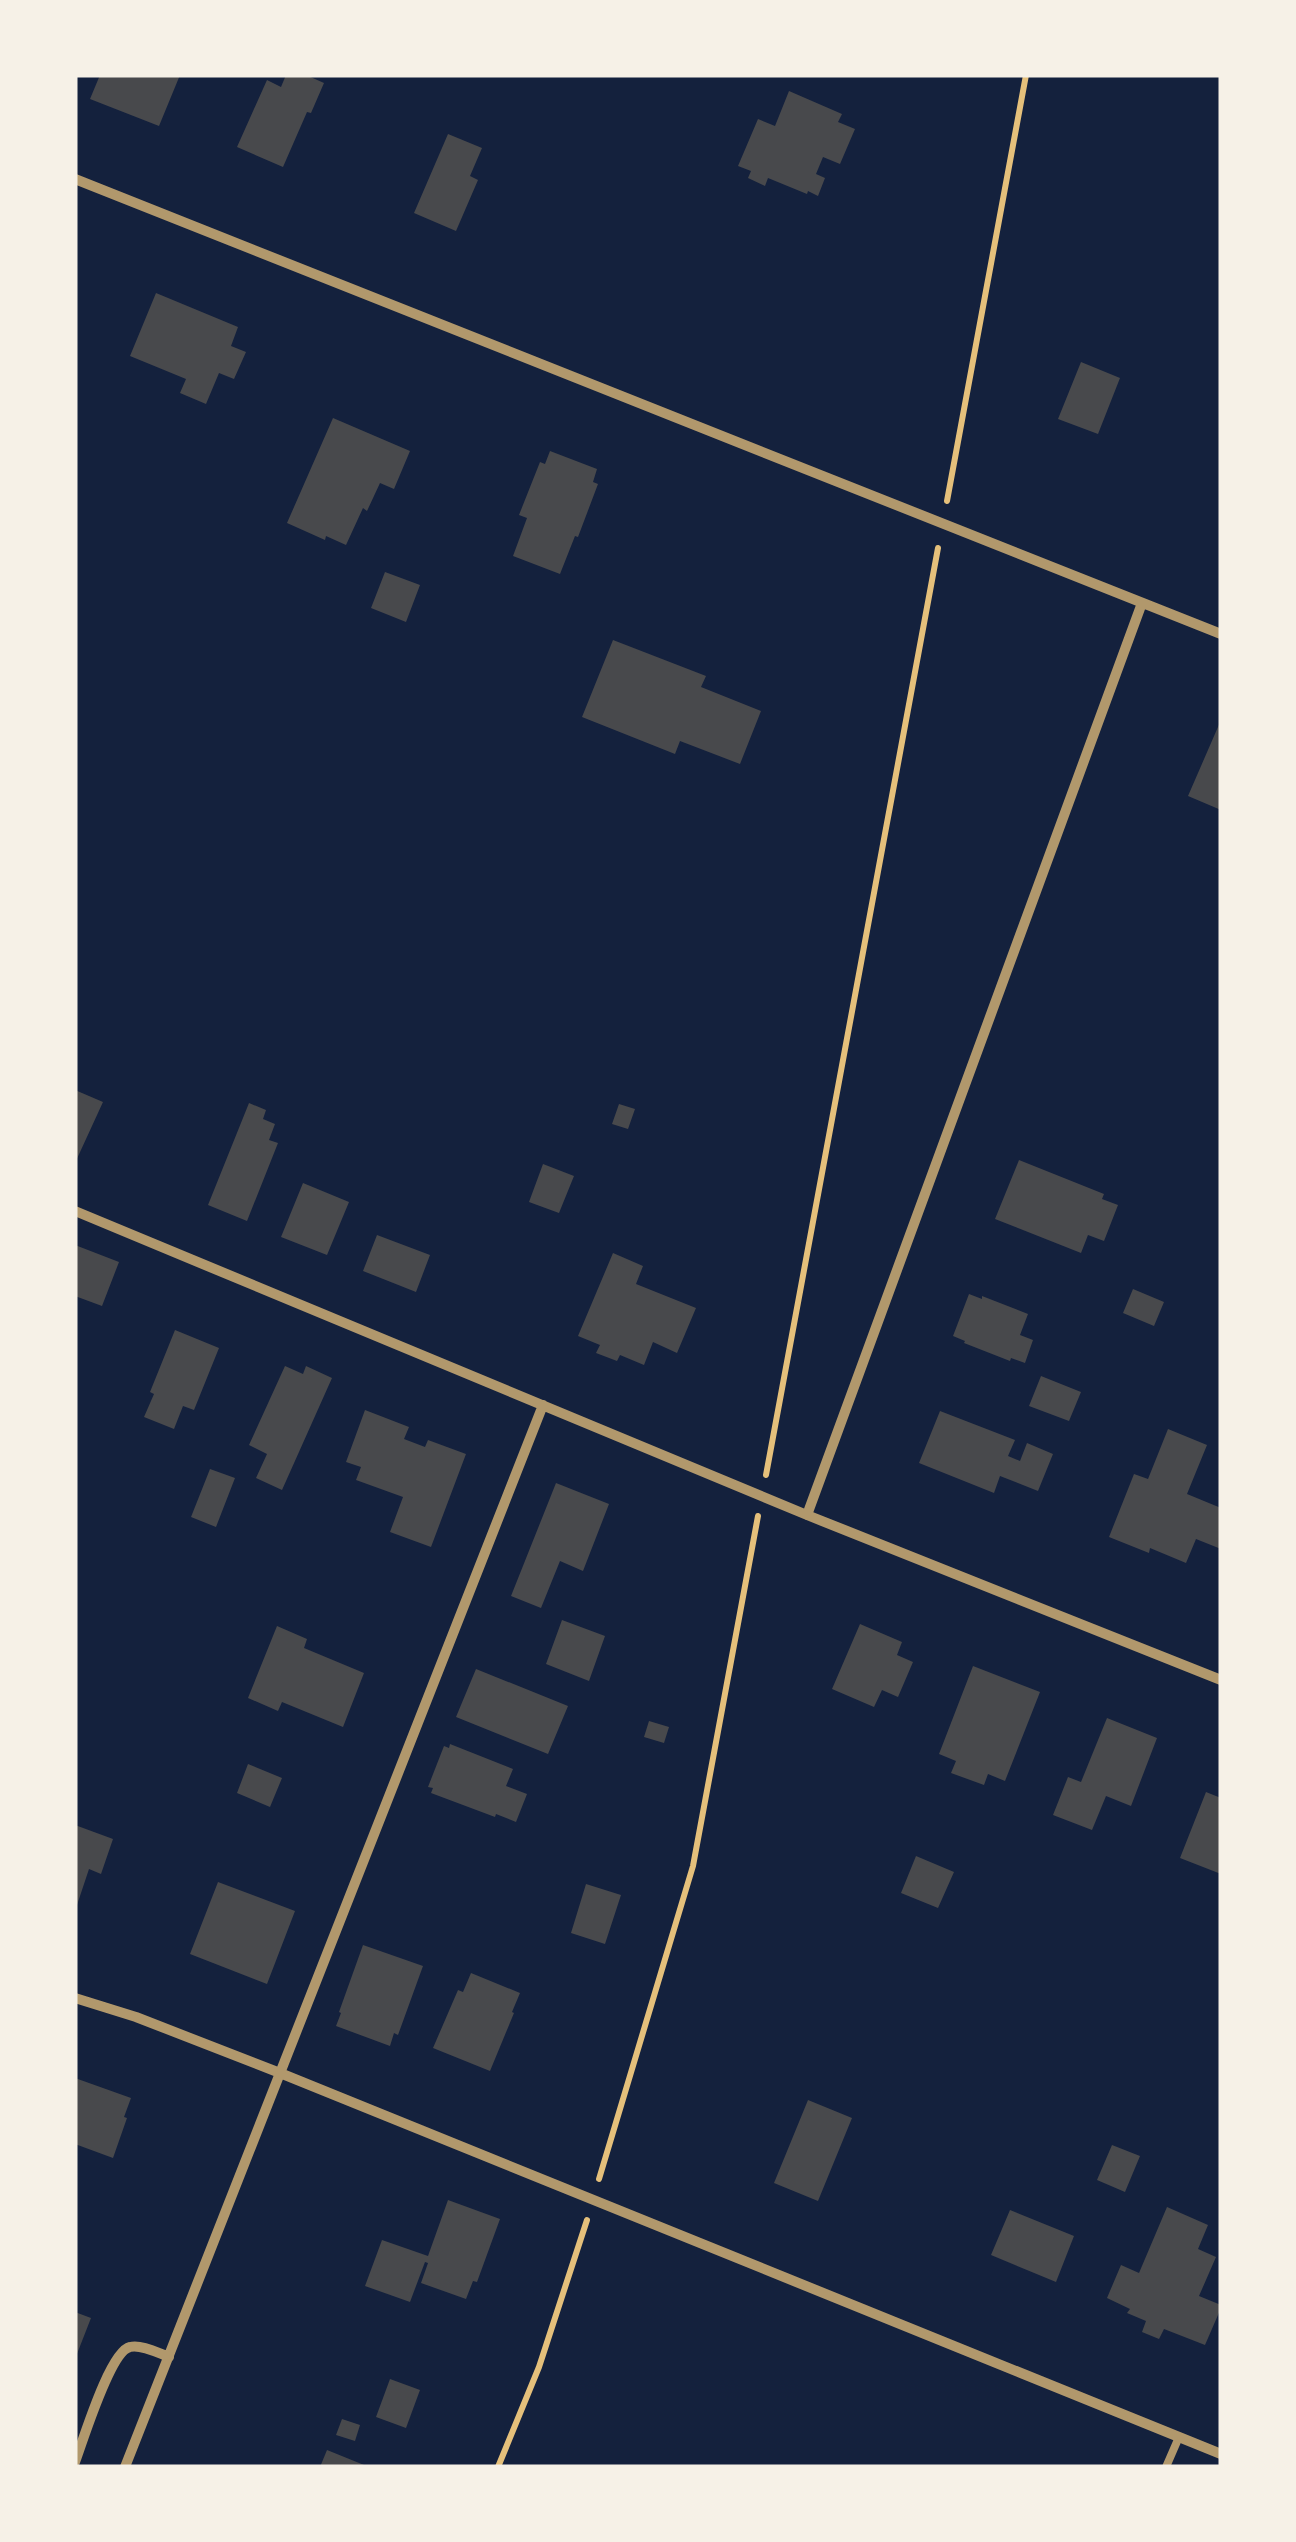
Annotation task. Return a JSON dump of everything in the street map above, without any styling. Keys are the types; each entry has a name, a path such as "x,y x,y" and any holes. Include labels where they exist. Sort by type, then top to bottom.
{"street":[{"path":"75,179 1221,634"},
{"path":"807,1515 1142,603"},
{"path":"75,1210 762,1497 1221,1680"},
{"path":"125,2467 543,1405"},
{"path":"75,1998 136,2017 280,2073 1221,2454"},
{"path":"75,2462 119,2352 135,2346 168,2357"}],"lane":[{"path":"1166,2467 1179,2437"}],"path":[{"path":"498,2467 539,2367 693,1866 1026,75"}],"building":[{"path":"100,75 180,75 159,126 90,99"},
{"path":"286,75 306,75 324,83 283,167 237,147 267,80 281,87"},
{"path":"789,91 842,114 838,122 855,129 840,164 823,157 816,174 825,178 818,196 768,178 765,186 748,178 751,171 738,166 758,119 775,126"},
{"path":"448,134 482,148 470,176 478,180 456,231 414,213"},
{"path":"156,293 238,327 231,346 246,352 234,379 219,373 206,404 180,393 186,379 130,356"},
{"path":"1081,362 1120,378 1098,434 1058,419"},
{"path":"333,418 410,451 394,489 380,483 346,545 287,523"},
{"path":"550,451 597,469 593,482 598,484 560,574 513,556 527,518 519,515 540,462 545,464"},
{"path":"385,572 420,585 406,622 371,608"},
{"path":"613,640 706,676 701,687 761,711 740,764 680,741 675,754 582,717"},
{"path":"1221,720 1221,810 1188,796"},
{"path":"75,1090 103,1102 75,1163"},
{"path":"249,1103 266,1110 263,1119 275,1124 269,1140 278,1143 247,1221 208,1205"},
{"path":"619,1104 635,1109 628,1129 612,1124"},
{"path":"1019,1160 1104,1194 1102,1199 1118,1205 1104,1241 1088,1235 1081,1253 995,1219"},
{"path":"543,1164 574,1176 559,1213 529,1202"},
{"path":"303,1183 349,1202 327,1255 281,1237"},
{"path":"377,1235 430,1255 416,1292 363,1271"},
{"path":"75,1245 119,1262 102,1306 75,1296"},
{"path":"613,1253 643,1266 636,1284 696,1308 677,1353 653,1342 644,1365 620,1355 617,1361 596,1353 600,1345 578,1336"},
{"path":"1133,1289 1164,1302 1154,1326 1123,1313"},
{"path":"969,1294 1028,1314 1020,1335 1033,1340 1025,1363 1011,1358 1010,1361 953,1336"},
{"path":"175,1330 219,1348 194,1410 183,1406 174,1429 144,1417"},
{"path":"285,1366 303,1374 306,1366 332,1378 282,1490 256,1478 267,1454 249,1445"},
{"path":"1041,1376 1081,1392 1069,1421 1029,1406"},
{"path":"365,1410 409,1427 404,1439 425,1447 428,1440 466,1454 431,1547 390,1532 403,1497 356,1480 361,1467 346,1462"},
{"path":"940,1411 1015,1440 1008,1456 1020,1461 1027,1443 1053,1454 1038,1491 1000,1476 994,1493 919,1463"},
{"path":"1168,1429 1207,1445 1187,1494 1221,1508 1221,1549 1196,1539 1186,1563 1109,1537 1134,1474 1148,1479"},
{"path":"210,1469 235,1478 216,1527 191,1517"},
{"path":"556,1483 609,1504 583,1571 560,1561 541,1608 511,1596"},
{"path":"562,1620 605,1636 589,1681 546,1664"},
{"path":"860,1624 902,1642 897,1655 913,1662 898,1697 882,1690 874,1707 832,1689"},
{"path":"277,1626 307,1639 304,1648 364,1673 343,1727 282,1702 278,1711 248,1698"},
{"path":"973,1666 1040,1692 1005,1781 988,1774 984,1785 951,1773 956,1761 939,1754"},
{"path":"476,1669 568,1706 548,1754 456,1717"},
{"path":"1107,1718 1157,1738 1131,1806 1106,1796 1092,1830 1053,1815 1068,1777 1081,1782"},
{"path":"649,1721 669,1727 664,1743 644,1737"},
{"path":"450,1744 513,1769 506,1786 527,1794 516,1822 431,1793 433,1788 428,1787 444,1746 449,1748"},
{"path":"248,1764 282,1778 270,1807 237,1793"},
{"path":"1206,1792 1221,1798 1221,1874 1180,1858"},
{"path":"75,1825 113,1839 101,1874 89,1869 76,1908"},
{"path":"916,1856 954,1872 938,1908 901,1893"},
{"path":"218,1882 295,1911 267,1984 190,1954"},
{"path":"586,1884 621,1895 605,1944 571,1933"},
{"path":"363,1945 423,1966 398,2035 394,2033 390,2046 336,2026"},
{"path":"471,1973 520,1993 490,2071 433,2048 458,1990 463,1992"},
{"path":"75,2078 131,2098 113,2158 75,2144"},
{"path":"808,2100 852,2118 818,2201 774,2183"},
{"path":"1112,2145 1140,2156 1125,2192 1097,2180"},
{"path":"448,2200 500,2219 477,2282 473,2281 466,2299 421,2283 428,2263 425,2262 410,2302 365,2286 382,2240 428,2256"},
{"path":"1167,2207 1208,2225 1198,2249 1216,2257 1199,2296 1221,2308 1205,2345 1164,2329 1159,2339 1142,2332 1146,2321 1107,2298 1121,2265 1139,2273"},
{"path":"1010,2210 1074,2236 1056,2282 991,2255"},
{"path":"75,2312 91,2318 75,2359"},
{"path":"390,2379 420,2390 406,2428 376,2417"},
{"path":"342,2419 360,2425 355,2441 336,2435"},
{"path":"327,2450 369,2467 320,2467"}]}
